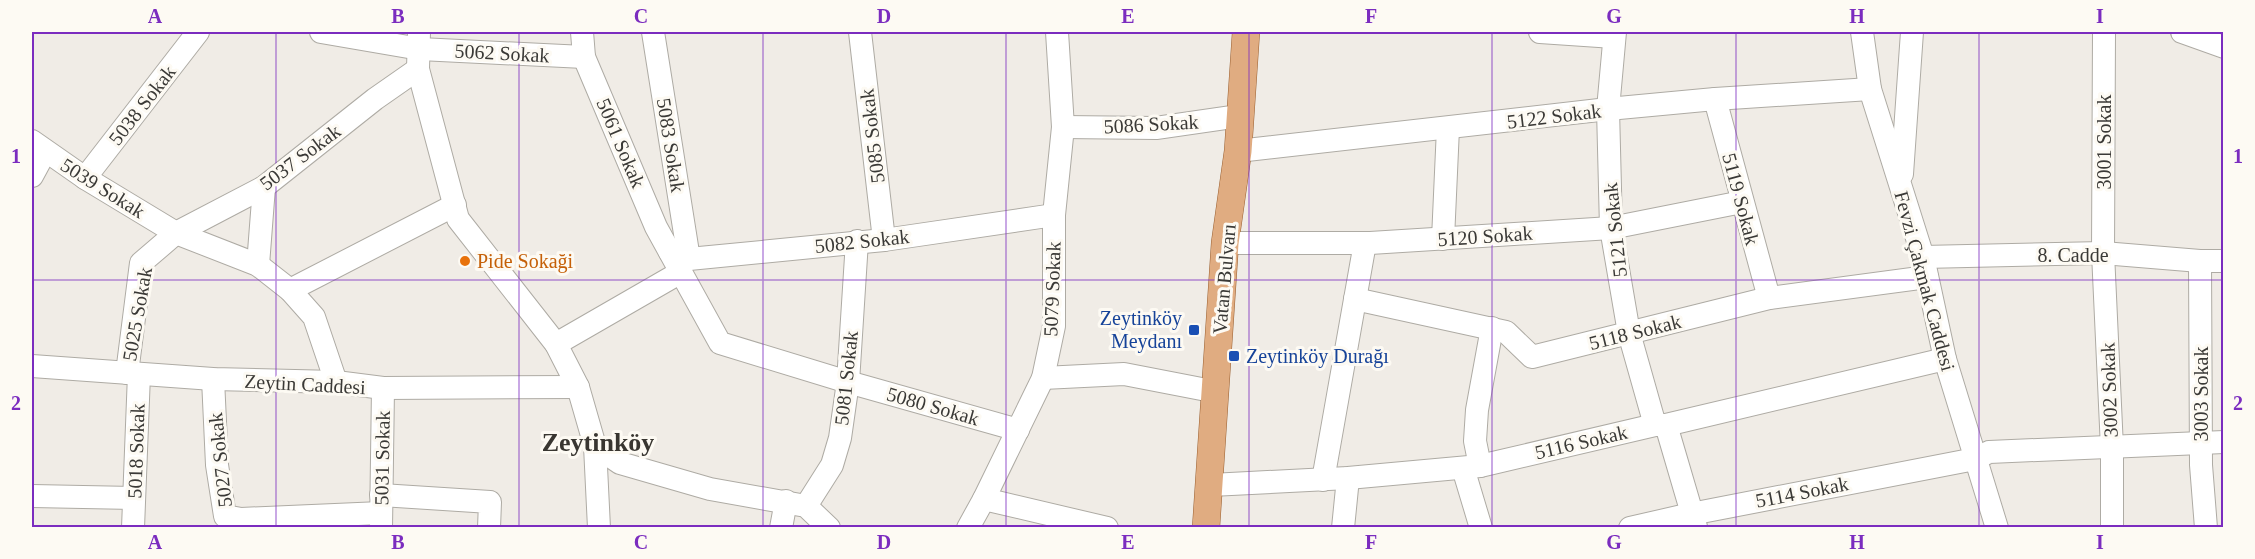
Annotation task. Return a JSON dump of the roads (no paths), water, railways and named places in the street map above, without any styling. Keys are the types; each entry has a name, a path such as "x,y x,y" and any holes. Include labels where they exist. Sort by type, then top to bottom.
{"main road":[{"name":"Vatan Bulvarı","path":"1206,528 1217,392 1225,243 1238,151 1246,32"}],"street":[{"name":"5038 Sokak","path":"85,178 198,32"},
{"name":"5062 Sokak","path":"321,32 419,50 584,57"},
{"name":"5061 Sokak","path":"582,32 584,57 656,227 680,261 720,343 848,382"},
{"name":"5083 Sokak","path":"653,32 680,261"},
{"name":"5085 Sokak","path":"860,32 884,240"},
{"name":"5079 Sokak","path":"968,528 1043,378 1054,326 1054,215 1063,127 1058,32"},
{"path":"1540,32 1615,34"},
{"name":"Fevzi Çakmak Caddesi","path":"1862,32 1870,89 1925,267 1945,359 1997,528"},
{"path":"1901,188 1912,32"},
{"name":"3001 Sokak","path":"2103,253 2104,32"},
{"path":"2182,32 2223,47"},
{"name":"5121 Sokak","path":"1615,34 1608,109 1611,228 1629,333 1693,521"},
{"name":"5037 Sokak","path":"176,233 264,187 375,99 419,50"},
{"path":"419,50 458,219 556,344 578,387 595,446 599,528"},
{"name":"5122 Sokak","path":"1238,151 1608,109 1715,99 1870,89"},
{"name":"5119 Sokak","path":"1715,99 1769,298"},
{"name":"5086 Sokak","path":"1063,127 1156,128 1239,116"},
{"path":"1443,238 1448,128"},
{"name":"5039 Sokak","path":"38,147 176,233 258,265 290,290 314,317 336,382"},
{"path":"32,176 38,147"},
{"path":"258,265 264,187"},
{"name":"5120 Sokak","path":"1225,243 1365,243 1611,228 1742,202"},
{"path":"290,290 455,206"},
{"name":"5082 Sokak","path":"680,261 884,240 1054,215"},
{"name":"5025 Sokak","path":"133,373 141,263 176,233"},
{"name":"5081 Sokak","path":"796,503 832,465 840,438 848,382 857,241"},
{"path":"1323,480 1365,243"},
{"name":"8. Cadde","path":"1925,267 2103,253 2223,261"},
{"name":"3002 Sokak","path":"2103,253 2112,448 2112,528"},
{"path":"556,344 680,261"},
{"name":"3003 Sokak","path":"2200,261 2212,443 2206,528"},
{"name":"5118 Sokak","path":"1355,299 1506,332 1532,357 1769,298 1925,267"},
{"path":"1481,528 1471,467 1477,410 1492,328"},
{"name":"5116 Sokak","path":"1210,485 1323,480 1471,467 1945,359"},
{"name":"Zeytin Caddesi","path":"32,366 213,379 336,382 383,388 578,387"},
{"name":"5018 Sokak","path":"133,373 133,528"},
{"path":"1043,378 1124,374 1217,392"},
{"name":"5027 Sokak","path":"213,379 216,465 225,516 241,523"},
{"name":"5080 Sokak","path":"848,382 1018,430"},
{"name":"5031 Sokak","path":"381,512 383,388"},
{"name":"5114 Sokak","path":"1630,528 1693,521 1975,459 1989,452 2212,443"},
{"path":"595,446 620,463 710,489 796,503 829,528"},
{"path":"1343,528 1348,478"},
{"path":"32,496 134,498"},
{"path":"984,500 1095,526"},
{"path":"241,523 490,502 489,528"},
{"path":"781,528 796,503"}],"place":[{"name":"Pide Sokaği","path":"465,261"},
{"name":"Zeytinköy Meydanı","path":"1194,330"},
{"name":"Zeytinköy Durağı","path":"1234,356"}],"district":[{"name":"Zeytinköy","path":"598,442"}]}
